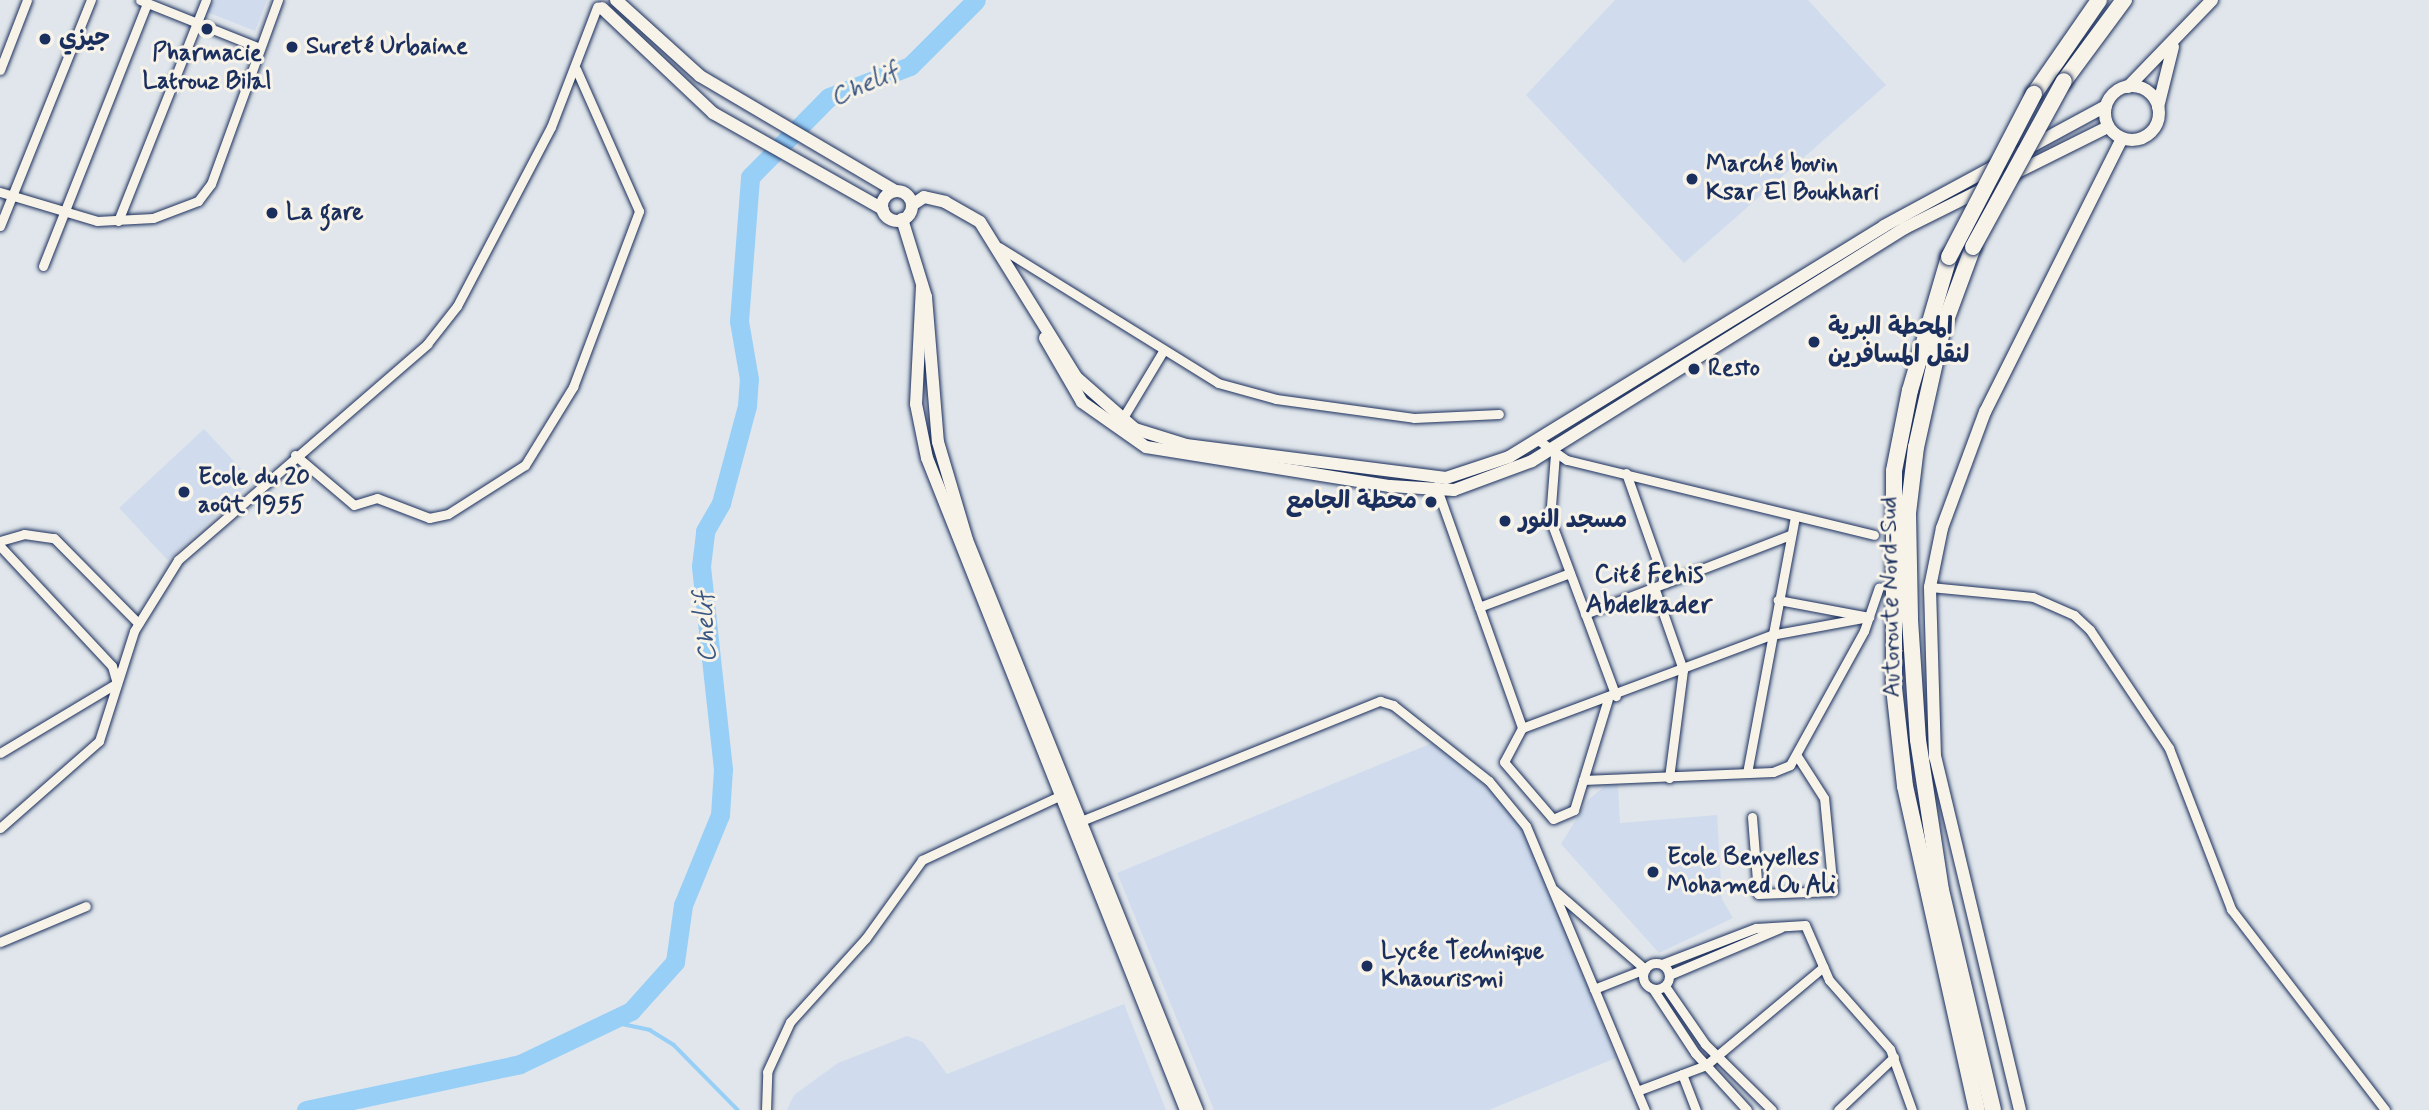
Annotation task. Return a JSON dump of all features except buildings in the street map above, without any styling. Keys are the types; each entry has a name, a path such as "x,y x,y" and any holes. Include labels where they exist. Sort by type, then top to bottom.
{"highway":[{"name":"Autoroute Nord-Sud","path":"1976,1110 1910,810 1895,688 1894,471 1910,390 1949,257 2034,94 2099,0"},
{"name":"Autoroute Nord-Sud","path":"1993,1110 1941,890 1922,774 1910,620 1916,447 1942,331 1973,247 2064,81 2124,0"}],"street":[{"path":"0,70 27,0"},
{"path":"0,226 91,0"},
{"path":"118,221 206,0"},
{"path":"0,192 62,215 118,221 178,212 198,201 211,184 278,0"},
{"path":"596,5 615,0 700,76 762,118 895,191 912,205"},
{"path":"999,247 1076,377 1121,421 1186,445 1435,484 1484,468 1538,440 1884,226 2106,106 2173,46 2212,0"},
{"path":"43,266 143,2 260,48"},
{"path":"0,828 86,759 99,741 138,623 178,560 295,455 427,344 457,306 499,235 576,69 596,5"},
{"path":"596,5 713,113 902,219 922,286 931,402 949,485 1186,1110"},
{"path":"2106,106 2108,127 2122,138 2148,136 2158,108 2173,46"},
{"path":"295,455 354,505 377,498 429,518 449,514 525,465 573,387 639,211 576,69"},
{"path":"2128,87 2145,90 2158,108"},
{"path":"999,247 1070,388 1124,436 1169,453 1435,484 1498,478 1552,452 1905,228 2108,127"},
{"path":"2020,1110 1935,757 1930,587 1942,528 1985,412 2122,138"},
{"path":"883,209 895,191"},
{"path":"902,219 912,205 924,197 960,207 999,247 1218,383 1276,399 1414,418 1499,414"},
{"path":"922,286 916,404 927,458 1059,796 1076,823 1197,1110"},
{"path":"1121,421 1163,351"},
{"path":"1538,440 1552,452 1626,473 1874,535"},
{"path":"1552,452 1548,511 1612,698 1574,810 1553,819 1504,762 1522,728 1612,698 1771,635 1869,617"},
{"path":"1626,473 1665,583"},
{"path":"1435,484 1522,728"},
{"path":"1747,773 1795,517"},
{"path":"117,683 111,666 0,544 24,534 54,538 138,623"},
{"path":"1585,614 1790,535"},
{"path":"1479,607 1570,573"},
{"path":"1654,587 1683,670 1669,778"},
{"path":"1583,780 1773,772 1797,756 1869,617 1879,587"},
{"path":"1930,587 2033,597 2074,615 2090,630 2169,748 2231,909 2385,1110"},
{"path":"1778,600 1869,617"},
{"path":"0,753 117,683"},
{"path":"1076,823 1385,702 1506,797 1526,826 1645,1110"},
{"path":"1752,817 1758,894 1833,891 1824,798 1797,756"},
{"path":"766,1110 767,1072 790,1021 866,938 922,860 1059,796"},
{"path":"1551,888 1645,970"},
{"path":"0,942 86,906"},
{"path":"1665,986 1670,975 1782,927"},
{"path":"1594,989 1756,928 1810,930 1823,967 1894,1057 1911,1109"},
{"path":"1662,964 1670,975"},
{"path":"1637,1091 1706,1065 1768,1007 1823,967"},
{"path":"1645,970 1644,981 1653,989 1706,1065 1743,1109"},
{"path":"1653,989 1665,986"},
{"path":"1665,986 1718,1056 1772,1110"},
{"path":"1838,1110 1894,1057"},
{"path":"1682,1074 1696,1110"}],"shaded area":[{"path":"212,0 267,0 255,31 207,12"},
{"name":"Marché bovin Ksar El Boukhari","path":"1615,0 1808,0 1886,85 1684,263 1526,95"},
{"name":"Ecole du 20 août 1955","path":"204,429 252,481 168,560 119,508"},
{"name":"Lycée Technique Khaourismi","path":"1432,743 1517,811 1616,1058 1489,1110 1214,1110 1117,873"},
{"name":"Ecole Benyelles Mohamed Ou Ali","path":"1618,785 1620,823 1717,815 1722,899 1733,918 1659,953 1561,844 1588,800 1605,786"},
{"path":"1124,1004 1166,1110 787,1110 794,1095 838,1063 907,1036 923,1042 947,1074"}],"waterway":[{"name":"Chelif","path":"306,1110 520,1064 631,1011 675,962 683,905 720,815 723,769 701,566 705,531 721,503 747,406 749,379 739,321 750,177 829,97 910,66 976,0"},
{"path":"613,1022 650,1030 674,1045 738,1110"}],"place":[{"name":"Pharmacie Latrouz Bilal","path":"207,29"},
{"name":"جيزي","path":"45,39"},
{"name":"Sureté Urbaine","path":"292,47"},
{"name":"Marché bovin Ksar El Boukhari","path":"1692,179"},
{"name":"La gare","path":"272,213"},
{"name":"المحطة البرية لنقل المسافرين","path":"1814,342"},
{"name":"Resto","path":"1694,369"},
{"name":"Ecole du 20 août 1955","path":"184,492"},
{"name":"محطة الجامع","path":"1431,502"},
{"name":"مسجد النور","path":"1505,521"},
{"name":"Ecole Benyelles Mohamed Ou Ali","path":"1653,872"},
{"name":"Lycée Technique Khaourismi","path":"1367,966"}],"district":[{"name":"Cité Fehis Abdelkader","path":"1649,591"}]}
